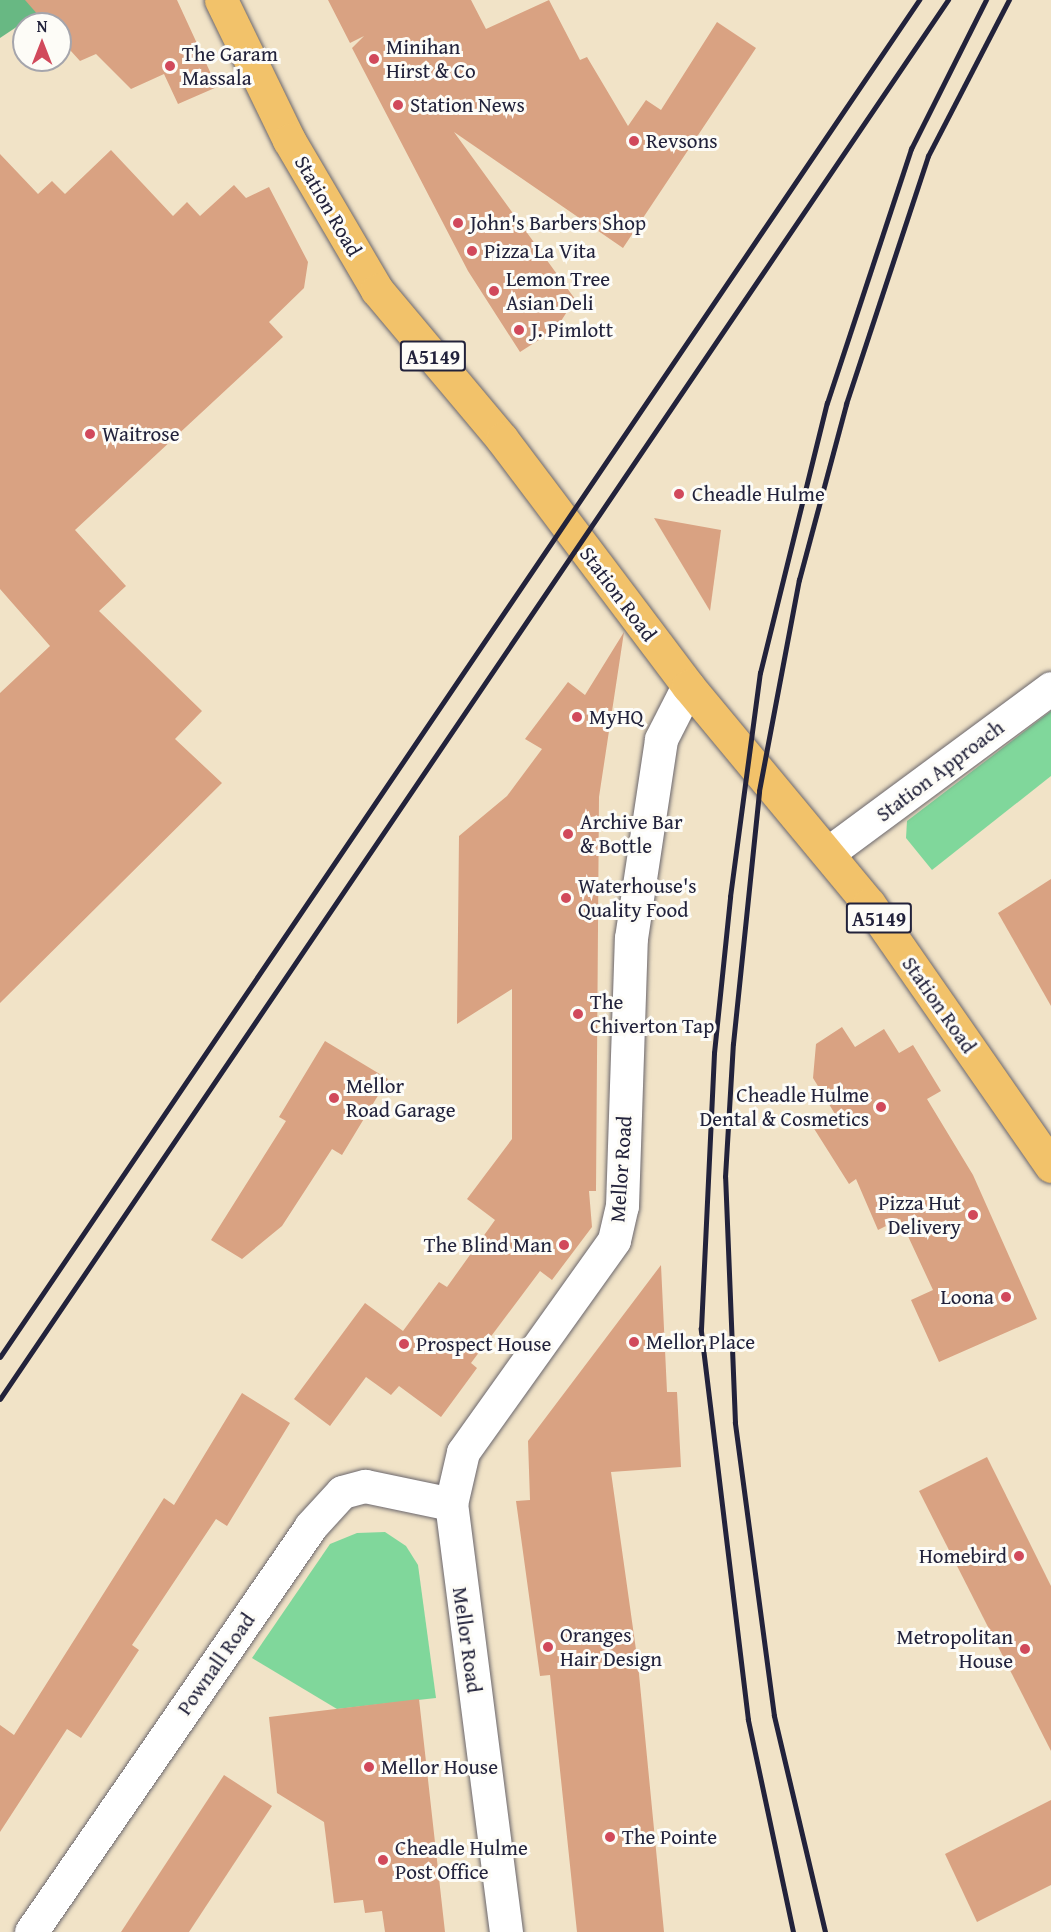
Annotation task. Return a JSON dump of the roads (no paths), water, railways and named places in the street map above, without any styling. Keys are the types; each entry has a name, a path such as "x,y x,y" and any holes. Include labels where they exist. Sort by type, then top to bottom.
{"main road":[{"name":"Station Road","path":"221,0 289,140 377,290 501,438 688,686 869,904 1051,1166"}],"street":[{"name":"Mellor Road","path":"506,1932 451,1504 463,1452 614,1240 622,1206 631,938 661,739 688,686"},
{"name":"Station Approach","path":"828,853 1051,688"},
{"name":"Pownall Road","path":"31,1932 310,1527 342,1492 364,1486 451,1504"}],"railway":[{"path":"0,1357 919,0"},
{"path":"0,1399 948,0"},
{"path":"793,1932 748,1720 701,1329 714,1053 730,897 760,673 827,403 911,149 986,0"},
{"path":"825,1932 774,1716 735,1423 725,1177 733,1044 759,791 799,580 846,404 928,156 1009,0"}],"place":[{"name":"Minihan Hirst & Co","path":"374,59"},
{"name":"The Garam Massala","path":"170,66"},
{"name":"Station News","path":"398,105"},
{"name":"Revsons","path":"634,141"},
{"name":"John's Barbers Shop","path":"458,223"},
{"name":"Pizza La Vita","path":"472,251"},
{"name":"Lemon Tree Asian Deli","path":"494,291"},
{"name":"J. Pimlott","path":"519,330"},
{"name":"Waitrose","path":"90,434"},
{"name":"Cheadle Hulme","path":"679,494"},
{"name":"MyHQ","path":"577,717"},
{"name":"Archive Bar & Bottle","path":"568,834"},
{"name":"Waterhouse's Quality Food","path":"566,898"},
{"name":"The Chiverton Tap","path":"578,1014"},
{"name":"Mellor Road Garage","path":"334,1098"},
{"name":"Cheadle Hulme Dental & Cosmetics","path":"881,1107"},
{"name":"Pizza Hut Delivery","path":"973,1215"},
{"name":"The Blind Man","path":"564,1245"},
{"name":"Loona","path":"1006,1297"},
{"name":"Mellor Place","path":"634,1342"},
{"name":"Prospect House","path":"404,1344"},
{"name":"Homebird","path":"1019,1556"},
{"name":"Oranges Hair Design","path":"548,1647"},
{"name":"Metropolitan House","path":"1025,1649"},
{"name":"Mellor House","path":"369,1767"},
{"name":"The Pointe","path":"610,1837"},
{"name":"Cheadle Hulme Post Office","path":"383,1860"}]}
